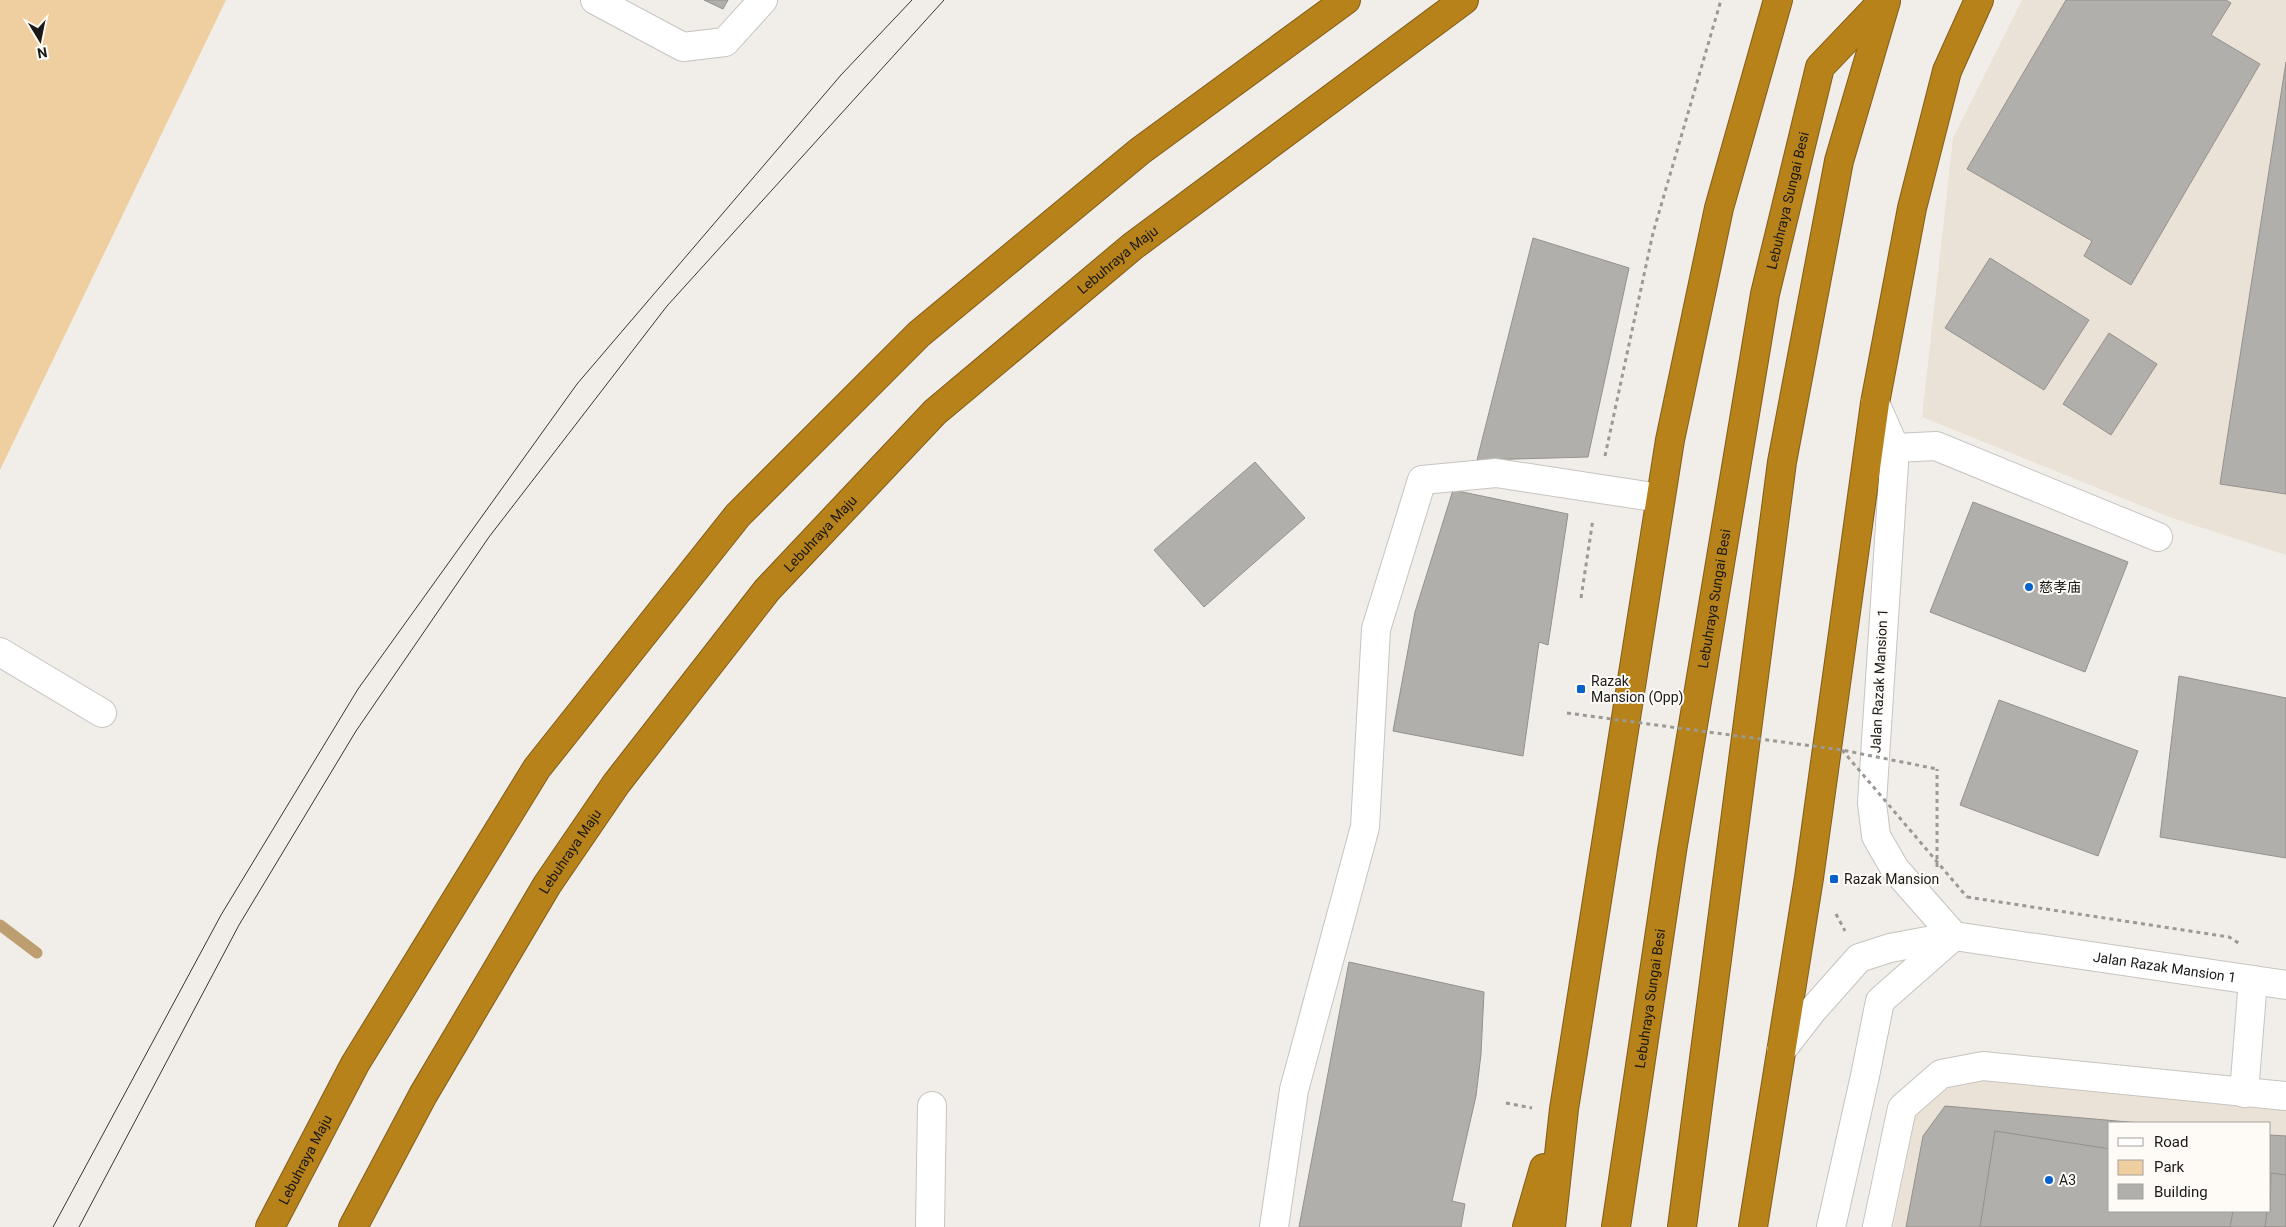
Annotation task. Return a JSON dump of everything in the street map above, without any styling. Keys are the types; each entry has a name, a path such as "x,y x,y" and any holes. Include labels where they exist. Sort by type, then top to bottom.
{"highway":[{"name":"Lebuhraya Maju","path":"270,1227 355,1064 537,768 738,515 919,334 1140,151 1346,0"},
{"name":"Lebuhraya Maju","path":"353,1227 423,1095 547,884 616,784 767,590 935,412 1132,246 1464,0"},
{"path":"1551,1227 1568,1084 1670,440 1719,208 1778,0"},
{"path":"1682,1227 1782,462 1839,161 1885,0"},
{"name":"Lebuhraya Sungai Besi","path":"1616,1227 1672,851 1765,294 1820,67 1885,0"},
{"path":"1752,1227 1809,878 1875,403 1912,208 1942,89 1947,71 1979,0"},
{"path":"1527,1227 1568,1084"}],"street":[{"path":"595,0 683,47 725,42 763,0"},
{"name":"Jalan Razak Mansion 1","path":"1875,403 1895,448 1884,584 1872,803 1876,836 1895,870 1954,936"},
{"path":"1895,448 1936,446 2158,537"},
{"path":"1274,1227 1294,1090 1365,827 1376,630 1422,480 1496,473 1660,498"},
{"path":"0,652 102,713"},
{"path":"1830,1227 1865,1076 1880,1001 1954,936"},
{"name":"Jalan Razak Mansion 1","path":"1781,1051 1812,1011 1859,958 1890,948 1954,936 2286,985"},
{"path":"2244,1093 2253,980"},
{"path":"1877,1227 1902,1108 1941,1074 1983,1066 2286,1096"},
{"path":"930,1227 932,1106"}],"path":[{"path":"1581,598 1598,489 1653,233 1721,0"},
{"path":"1567,713 1842,750 1937,769 1937,868"},
{"path":"1842,750 1967,897 2229,938 2245,947"}],"shaded area":[{"path":"2022,0 2286,0 2286,555 2172,518 1922,417 1953,138"},
{"path":"1980,1075 2286,1099 2286,1227 1893,1227 1915,1116 1944,1086"}],"green space":[{"path":"0,0 226,0 0,470"}],"building":[{"path":"704,0 728,0 723,9"},
{"path":"2066,0 2226,0 2231,3 2211,35 2260,64 2131,285 2084,256 2092,241 1967,169"},
{"path":"2286,62 2286,494 2220,484"},
{"path":"1533,238 1629,268 1588,457 1477,460"},
{"path":"1990,258 2089,320 2044,390 1945,328"},
{"path":"2109,333 2157,364 2111,435 2063,404"},
{"path":"1255,462 1305,518 1204,607 1154,550"},
{"path":"1453,490 1568,514 1548,645 1539,642 1523,756 1393,731 1415,612"},
{"name":"慈孝庙","path":"1973,502 2128,562 2085,672 1930,612"},
{"path":"2179,676 2286,698 2286,858 2160,837"},
{"path":"1999,700 2138,751 2098,856 1960,805"},
{"path":"1349,962 1484,992 1481,1054 1476,1096 1452,1201 1465,1204 1461,1227 1299,1227"},
{"path":"1945,1106 2129,1122 2108,1122 2108,1212 2271,1212 2271,1135 2286,1136 2286,1227 1906,1227 1923,1136"},
{"name":"A3","path":"1995,1131 2108,1149 2108,1212 2233,1212 2230,1227 1980,1227"},
{"path":"2271,1173 2286,1175 2286,1227 2265,1227 2267,1212 2271,1212"}],"waterway":[{"path":"0,925 37,953"}],"tram line":[{"path":"53,1227 221,915 358,689 577,384 841,75 912,0"},
{"path":"79,1227 239,925 356,731 489,537 667,306 944,0"}],"place":[{"name":"慈孝庙","path":"2029,587"},
{"name":"Razak Mansion (Opp)","path":"1581,689"},
{"name":"Razak Mansion","path":"1834,879"},
{"name":"A3","path":"2049,1180"}]}
